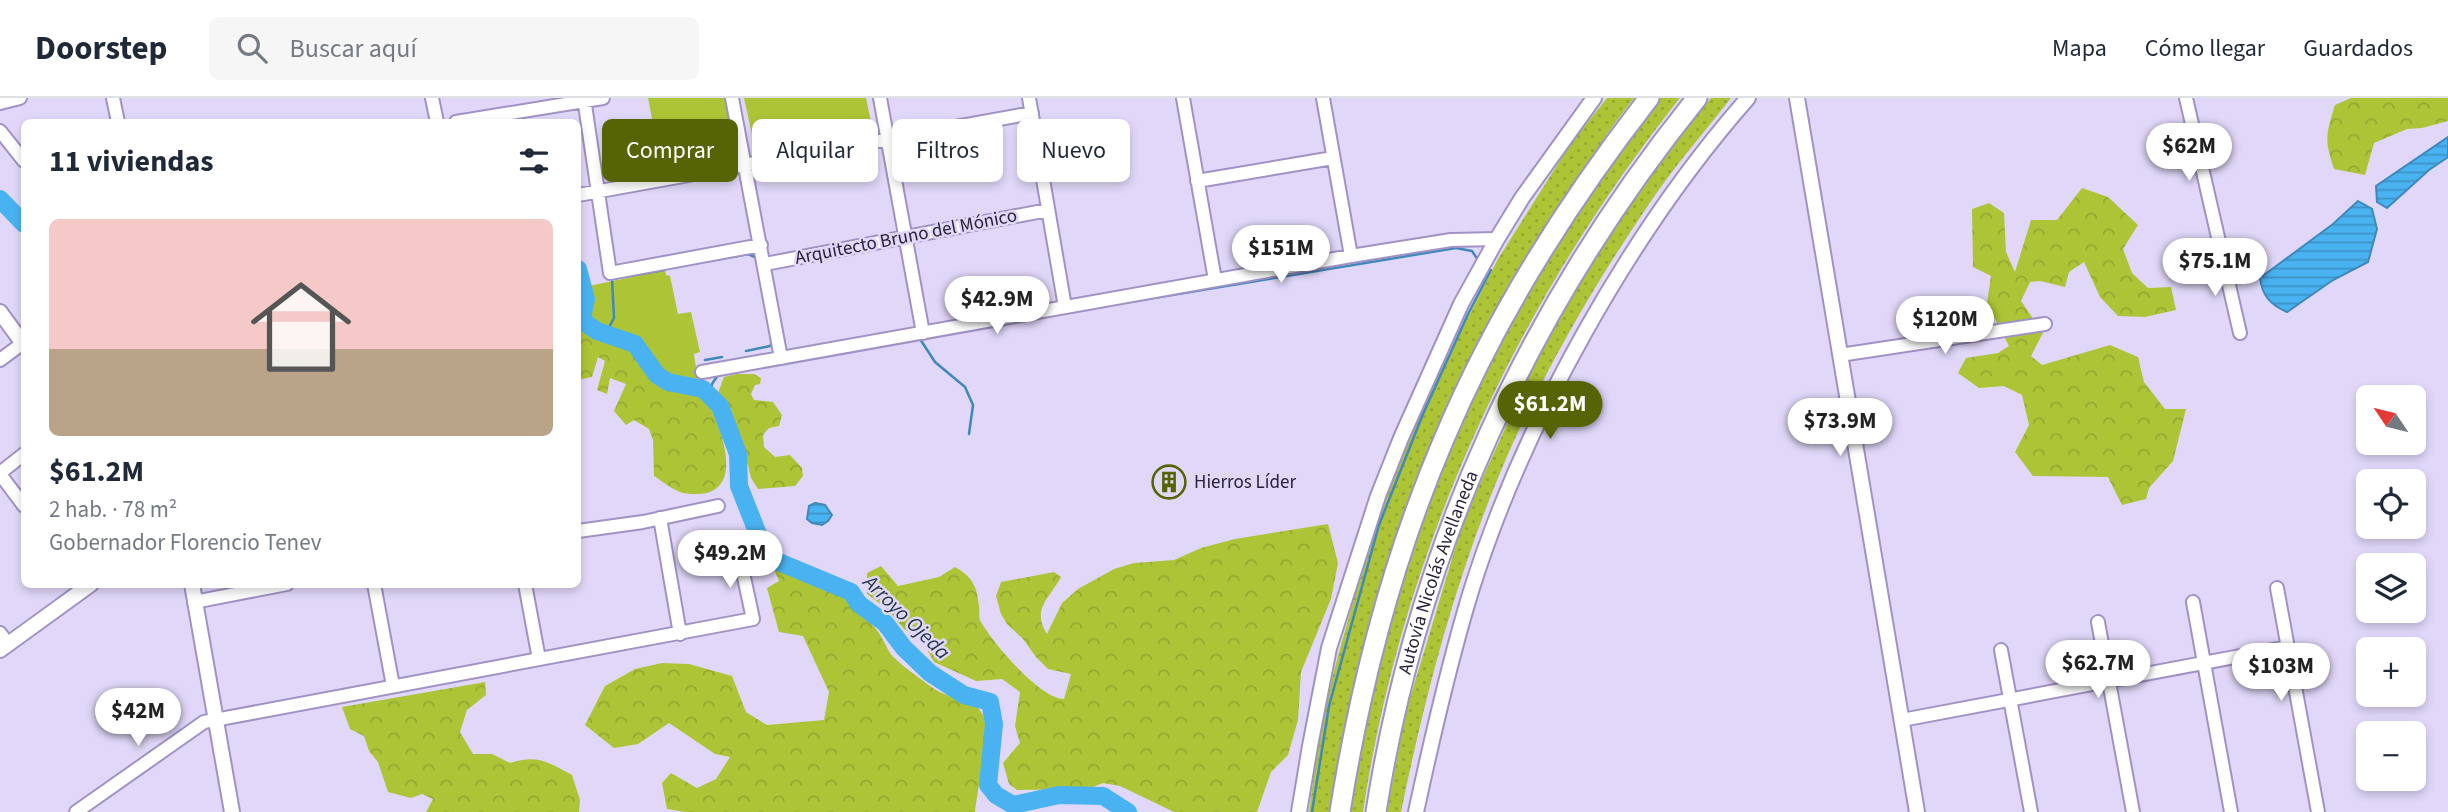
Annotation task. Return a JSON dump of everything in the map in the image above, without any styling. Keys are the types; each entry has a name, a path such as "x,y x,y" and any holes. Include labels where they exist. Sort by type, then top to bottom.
{"highway":[{"name":"Autovía Nicolás Avellaneda","path":"1340,812 1355,725 1387,601 1419,503 1448,429 1499,329 1546,247 1607,154 1648,98"},
{"name":"Autovía Nicolás Avellaneda","path":"1376,812 1398,702 1427,594 1451,523 1491,427 1559,296 1607,219 1697,98"}],"street":[{"path":"0,103 20,98"},
{"path":"113,98 117,119"},
{"path":"432,98 436,119"},
{"path":"473,119 603,98"},
{"path":"732,98 781,358"},
{"path":"880,98 923,333"},
{"path":"1029,98 1065,307"},
{"path":"1183,98 1215,280"},
{"path":"1323,98 1351,256"},
{"path":"1299,812 1329,648 1378,496 1440,348 1496,239 1594,98"},
{"path":"1416,812 1438,709 1472,589 1512,482 1546,406 1595,315 1646,233 1696,163 1748,98"},
{"path":"1797,98 1917,812"},
{"path":"2186,98 2240,333"},
{"path":"584,100 610,273 761,245"},
{"path":"581,194 1032,113"},
{"path":"0,131 21,156"},
{"path":"1197,181 1334,158"},
{"name":"Arquitecto Bruno del Mónico","path":"765,264 1048,210"},
{"path":"702,372 1351,256 1451,240 1496,239"},
{"path":"0,312 21,340"},
{"path":"1840,355 2045,324"},
{"path":"0,360 21,346"},
{"path":"21,456 0,473 21,502"},
{"path":"581,531 660,519 718,506"},
{"path":"660,519 680,634"},
{"path":"76,812 204,722 752,619 739,554"},
{"path":"3,642 83,588"},
{"path":"192,588 232,812"},
{"path":"194,602 266,588"},
{"path":"375,588 393,686"},
{"path":"525,588 539,659"},
{"path":"2277,588 2318,812"},
{"path":"2193,602 2231,812"},
{"path":"2098,622 2133,812"},
{"path":"1902,720 2288,647"},
{"path":"2001,650 2031,812"}],"green space":[{"path":"648,98 727,98 731,119 652,119"},
{"path":"744,98 866,98 870,119 752,119 752,135"},
{"path":"1607,98 1634,98 1579,176 1530,257 1438,430 1402,522 1372,618 1349,714 1331,812 1309,812 1322,716 1338,656 1375,523 1419,412 1498,259 1571,143"},
{"path":"1656,98 1680,98 1621,177 1567,260 1518,346 1475,434 1437,526 1406,619 1381,715 1363,812 1348,812 1357,756 1386,630 1422,513 1481,379 1540,268"},
{"path":"1711,98 1731,98 1677,165 1599,282 1554,360 1505,461 1468,559 1437,659 1401,812 1387,812 1405,715 1464,519 1527,380 1581,278 1644,182"},
{"path":"2351,98 2448,98 2448,121 2407,129 2374,143 2365,175 2334,169 2327,137 2330,123 2335,105"},
{"path":"2082,188 2108,197 2138,225 2123,249 2132,273 2148,288 2171,287 2176,310 2145,317 2118,316 2100,297 2084,262 2069,272 2065,287 2040,281 2030,282 2021,301 2043,333 2031,356 2042,365 2110,345 2138,357 2144,382 2165,409 2186,409 2173,461 2149,488 2146,499 2122,505 2108,477 2033,476 2015,452 2029,425 2022,395 2004,386 1979,388 1958,373 1966,358 1998,353 2009,346 1987,303 1991,276 1973,267 1972,209 1989,203 2004,213 2006,252 2015,272 2031,220 2057,220"},
{"path":"665,270 666,275 670,276 678,314 691,312 700,352 694,354 698,382 677,379 656,367 637,340 586,319 589,286"},
{"path":"581,291 584,301 581,312"},
{"path":"581,312 583,326 603,337 625,342 636,350 655,376 670,389 687,390 705,396 722,436 725,452 726,468 723,480 715,490 700,494 683,493 654,476 653,440 649,429 634,420 626,425 614,411 626,384 610,378 607,394 597,390 605,361 598,357 592,377 581,379"},
{"path":"754,374 761,378 760,384 755,385 751,394 754,400 773,402 782,415 779,426 769,428 763,435 764,447 775,457 790,455 802,468 803,476 795,486 758,489 751,478 740,450 731,409 718,393 724,377"},
{"path":"1328,524 1338,563 1331,599 1301,672 1298,720 1288,755 1271,772 1257,812 1174,812 1120,786 1103,783 1088,789 1017,790 1009,784 1003,763 1020,743 1015,726 1020,692 1002,679 976,681 934,662 923,642 904,629 887,609 867,594 867,573 881,566 898,586 939,577 955,567 973,583 980,620 996,643 1030,680 1054,697 1064,699 1071,674 1048,669 1007,624 996,596 1001,582 1054,572 1061,577 1041,611 1047,634 1062,603 1078,589 1114,569 1134,563 1174,560 1201,548 1235,539"},
{"path":"773,567 798,575 852,602 856,610 878,632 890,653 911,672 936,690 969,702 980,710 985,724 985,735 975,812 685,812 667,809 662,783 671,773 697,788 716,779 730,757 715,754 669,723 638,744 614,748 585,725 605,686 635,669 662,663 689,664 732,676 746,712 767,725 824,720 829,692 803,636 779,632 767,588 779,581"},
{"path":"485,682 486,695 467,710 460,732 473,754 492,754 510,763 535,759 556,766 572,775 580,800 579,812 426,812 433,799 422,794 411,798 388,792 378,762 369,751 364,736 350,729 342,707"}],"water":[{"path":"2448,137 2448,157 2429,170 2387,208 2377,202 2376,186"},
{"path":"2358,201 2372,209 2377,229 2368,262 2333,280 2287,312 2272,303 2265,295 2260,278 2333,224"},
{"path":"815,503 825,505 832,515 822,525 807,519 809,506"}],"waterway":[{"name":"Arroyo Ojeda","path":"0,199 21,221"},
{"path":"1093,308 1456,248 1472,251 1478,260"},
{"path":"709,261 748,254 757,258"},
{"path":"606,333 614,318 612,279 664,270"},
{"path":"1312,812 1329,706 1379,525 1423,414 1491,270"},
{"name":"Arroyo Ojeda","path":"581,280 586,299 584,322 597,331 635,344 657,375 668,382 703,389 720,406 738,454 739,486 767,557 851,592 859,604 885,623 904,648 930,673 964,695 990,702 994,724 988,785 996,795 1013,805 1059,795 1103,796 1128,812"},
{"path":"920,339 935,362 965,387 973,405 969,434"},
{"path":"746,351 770,346 773,340"},
{"path":"705,360 722,357"},
{"path":"710,396 712,384 718,375"},
{"path":"700,388 701,377"}],"place":[{"name":"Hierros Líder","path":"1169,482"}]}
